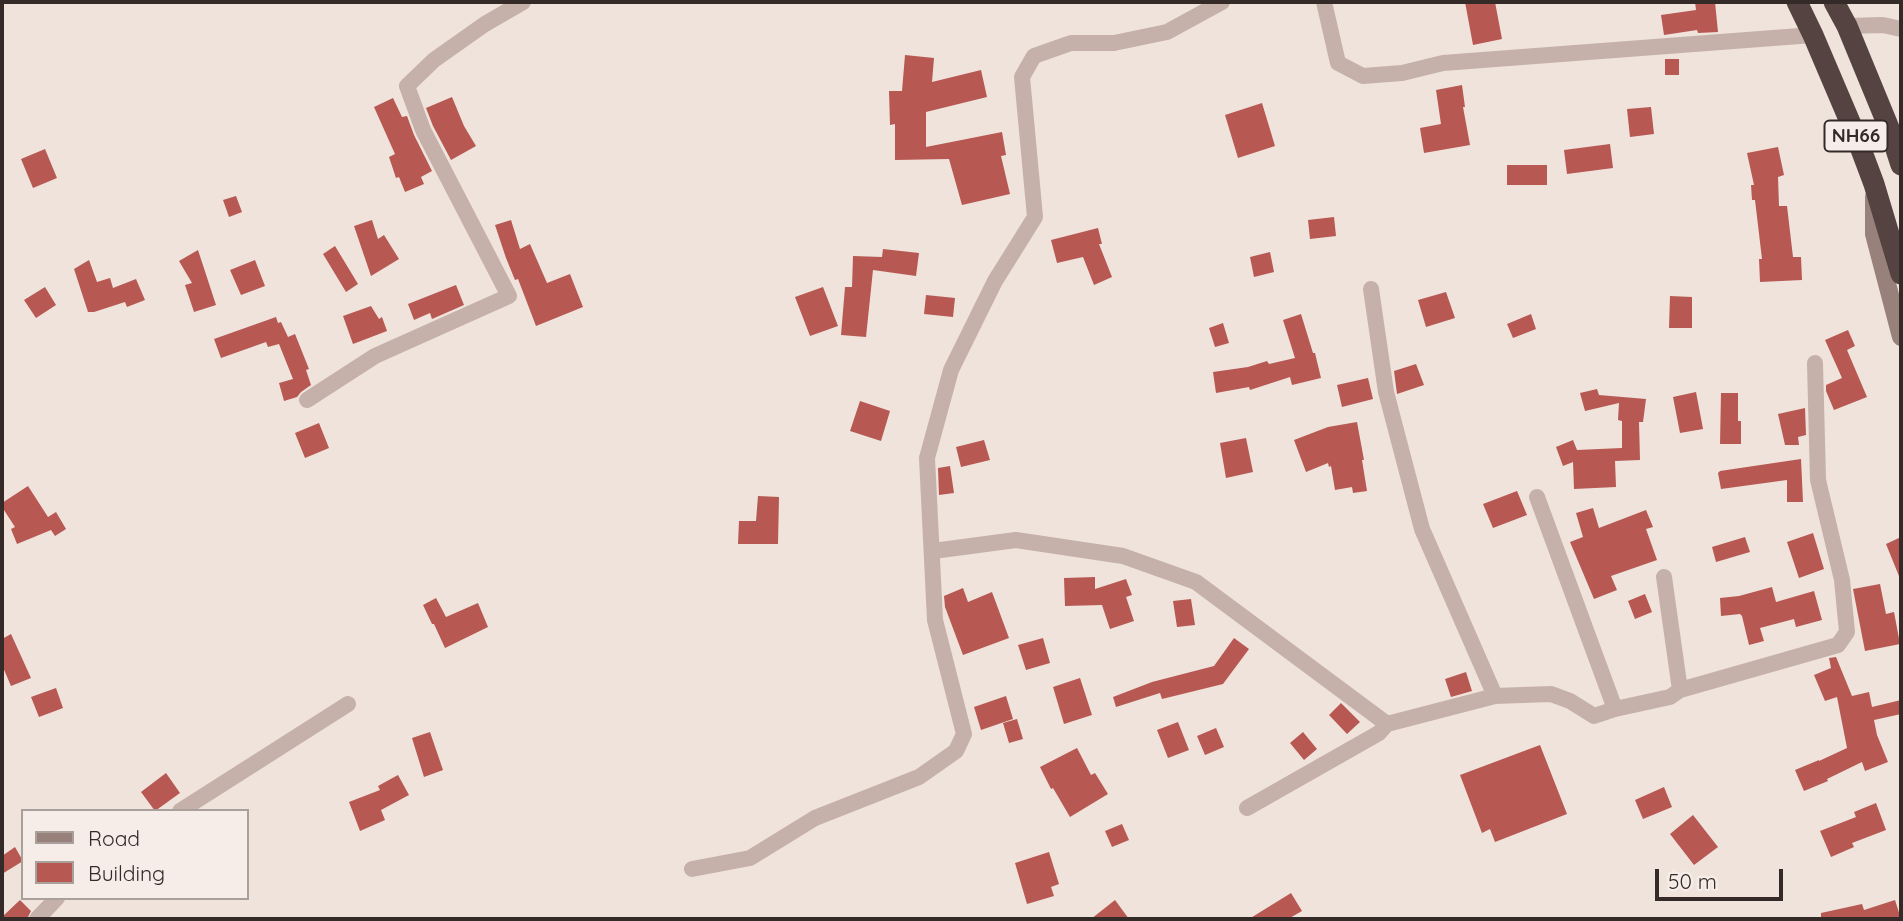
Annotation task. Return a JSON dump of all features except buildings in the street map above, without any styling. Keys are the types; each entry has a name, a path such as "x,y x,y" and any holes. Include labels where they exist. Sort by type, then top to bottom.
{"highway":[{"name":"NH66","path":"1797,2 1856,136 1874,184 1901,274"},
{"name":"NH66","path":"1834,2 1847,26 1889,128 1901,165"}],"street":[{"path":"307,400 375,356 509,296 424,130 407,86 434,60 485,24 523,2"},
{"path":"692,869 750,858 815,818 919,777 956,751 964,734 935,620 927,458 951,370 995,281 1035,218 1022,77 1034,56 1071,43 1114,43 1167,32 1222,2"},
{"path":"1324,2 1338,63 1363,76 1402,73 1443,63 1813,35"},
{"path":"1847,26 1883,25 1901,29"},
{"path":"1874,184 1874,234 1901,337"},
{"path":"1371,289 1387,392 1422,529 1495,696"},
{"path":"1247,808 1380,733 1387,724 1495,696 1551,694 1570,701 1594,716 1670,697 1680,690 1838,645 1847,632 1842,580 1818,480 1815,363"},
{"path":"1537,497 1615,709"},
{"path":"933,551 1016,540 1123,556 1196,582 1387,724"},
{"path":"1664,577 1680,690"},
{"path":"183,809 348,704"},
{"path":"37,919 55,900"}]}
